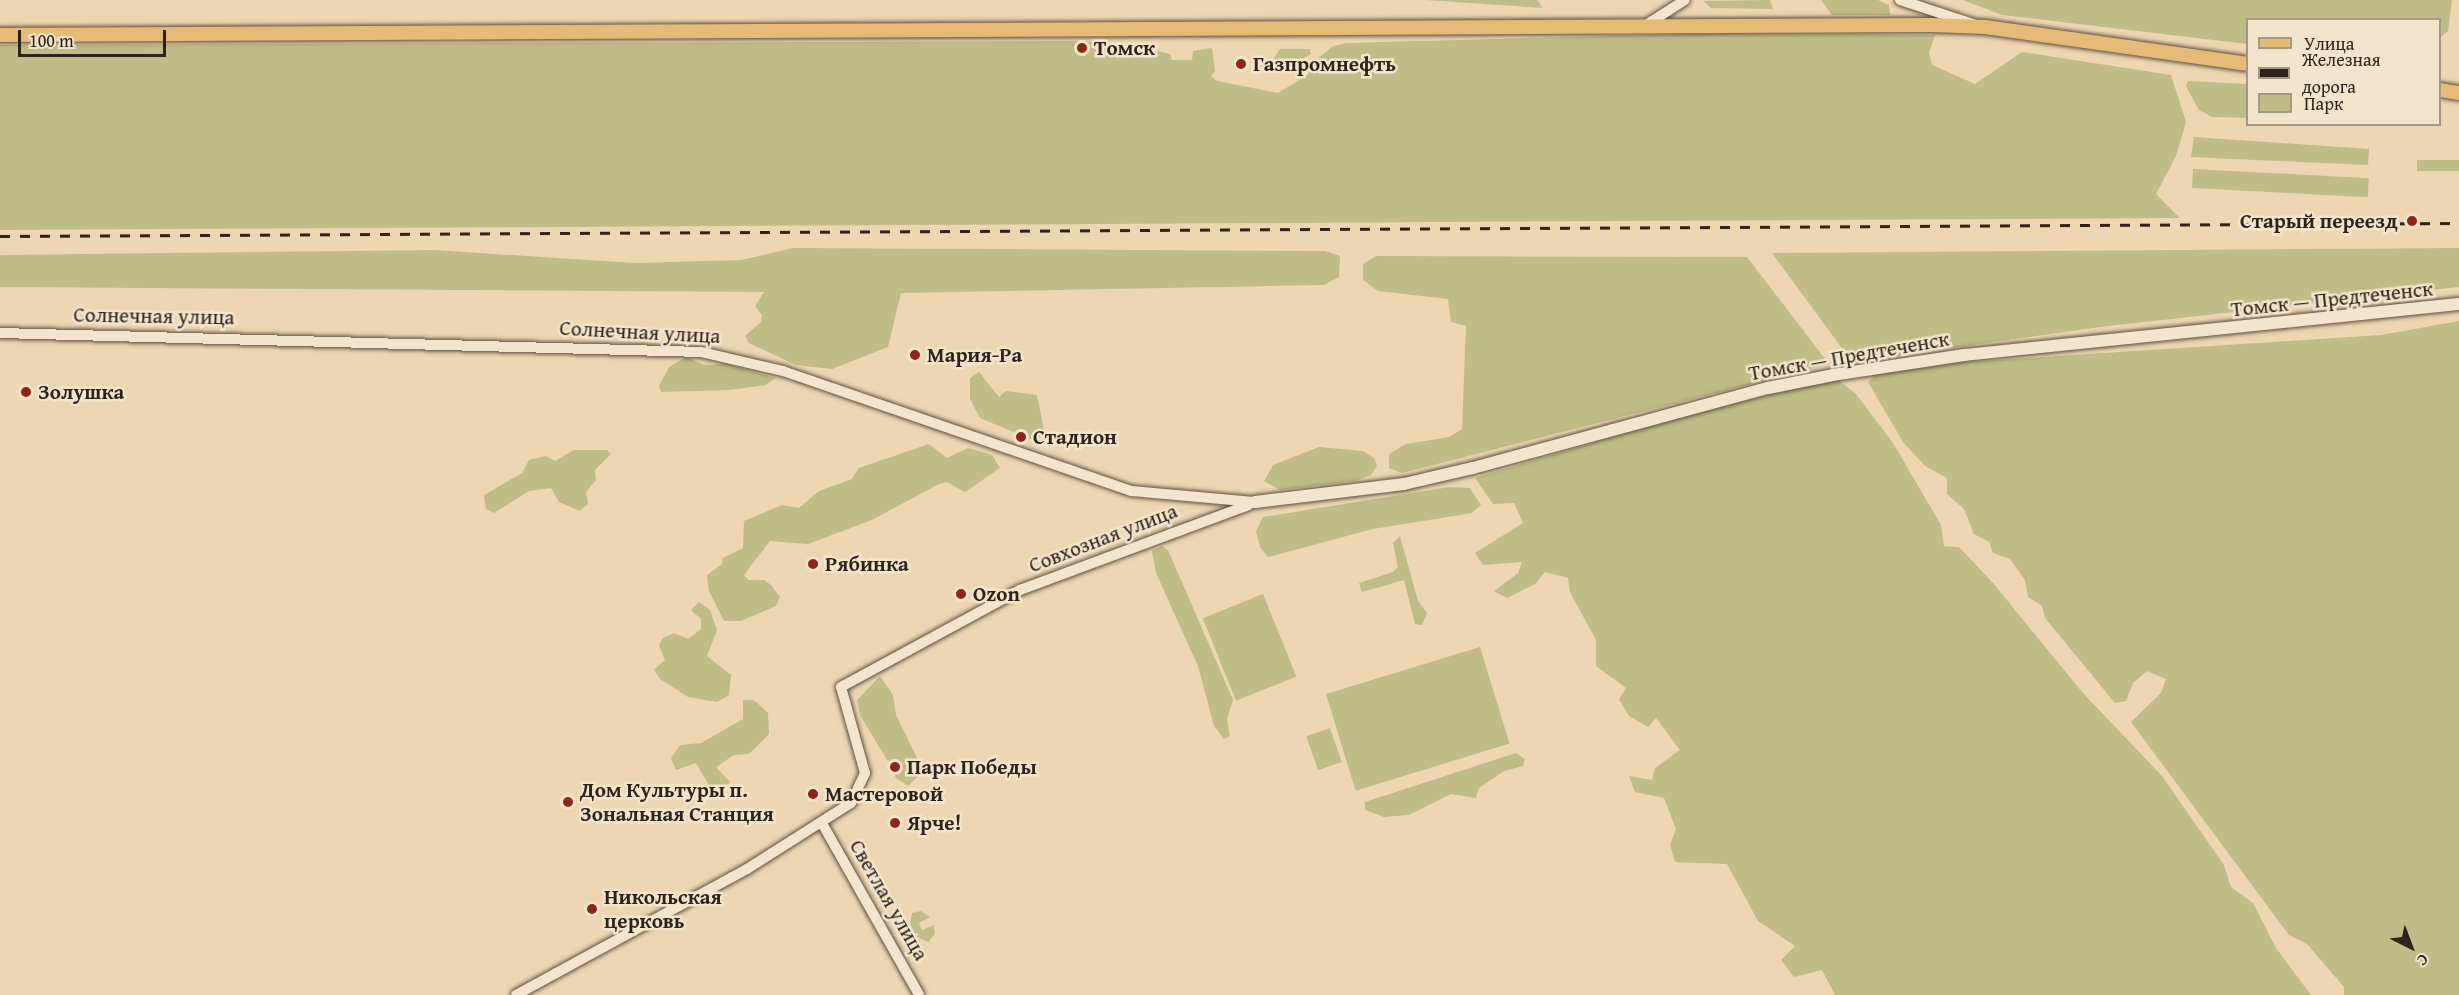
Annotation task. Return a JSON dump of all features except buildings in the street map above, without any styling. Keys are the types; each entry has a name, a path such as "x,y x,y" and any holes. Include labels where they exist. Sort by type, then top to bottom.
{"main road":[{"path":"0,35 1908,25 1985,27 2246,64"},
{"path":"2441,90 2459,93"},
{"name":"Томск — Предтеченск","path":"1255,502 1438,476 1833,375 1964,355 2459,304"}],"street":[{"path":"1900,0 1985,27"},
{"path":"1646,25 1682,2"},
{"path":"1682,2 1677,13 1684,26"},
{"path":"1908,25 1918,13 1912,4"},
{"name":"Солнечная улица","path":"0,333 701,352 783,371 1131,491 1255,502"},
{"name":"Совхозная улица","path":"823,825 851,803 865,773 841,687 1020,590 1255,502"},
{"path":"516,995 823,825"},
{"name":"Светлая улица","path":"823,825 919,995"}],"green space":[{"path":"1426,0 1537,0 1543,8"},
{"path":"1770,0 1773,9 1711,8 1703,1"},
{"path":"1821,0 1878,0 1889,5 1890,15 1832,15"},
{"path":"1963,0 2452,0 2448,31 2441,37 2441,18 2246,18 2246,44 2002,15"},
{"path":"1687,34 1935,35 1929,53 1932,65 1975,84 2022,52 2171,75 2186,122 2176,156 2156,194 2180,218 0,230 0,45 1083,41 1146,48 1170,54 1172,60 1192,60 1193,51 1212,48 1215,71 1211,76 1217,81 1278,93 1309,74 1307,68 1333,46 1346,43"},
{"path":"1280,49 1310,49 1311,54 1293,64 1282,64 1274,59"},
{"path":"2188,81 2246,84 2246,118 2212,117 2199,110 2186,86"},
{"path":"2194,137 2369,149 2368,165 2191,157"},
{"path":"2417,160 2459,160 2459,171 2417,171"},
{"path":"2193,169 2369,178 2368,197 2192,188"},
{"path":"793,248 1325,251 1340,256 1339,277 1324,285 901,293 888,347 832,369 796,365 749,343 745,336 761,322 762,315 755,306 764,292 0,287 0,255 435,250 634,263 741,260"},
{"path":"2459,248 2459,287 2100,327 1852,362 1772,253"},
{"path":"1376,256 1747,257 1829,364 1402,473 1389,468 1389,454 1406,444 1449,437 1462,429 1466,326 1451,322 1448,299 1378,291 1363,280 1363,264"},
{"path":"2459,321 2459,995 2344,995 2344,987 2307,944 2289,935 2131,722 2161,693 2166,679 2147,671 2133,683 2126,701 2115,703 2045,618 2042,606 2028,597 2025,580 2010,559 1993,553 1989,542 1974,534 1964,509 1947,494 1947,478 1925,466 1903,442 1868,382 1877,374 1965,362 2381,335"},
{"path":"686,357 704,365 727,364 775,378 766,385 730,390 661,392 659,386 669,367"},
{"path":"979,372 999,397 1006,391 1037,395 1044,431 1039,438 1030,439 980,418 970,399 970,378"},
{"path":"1837,379 1856,394 1893,443 1941,525 1944,546 1959,547 1993,583 2082,692 2162,776 2224,865 2231,887 2253,903 2276,948 2311,995 1835,995 1822,970 1794,977 1781,960 1795,946 1758,921 1727,864 1675,862 1670,845 1676,829 1664,798 1635,792 1629,776 1652,780 1655,768 1680,750 1656,718 1648,727 1629,716 1619,699 1626,688 1596,666 1596,640 1570,592 1568,578 1545,572 1535,584 1507,598 1494,591 1518,573 1522,562 1483,565 1475,553 1523,523 1514,503 1493,504 1475,478 1703,410"},
{"path":"929,444 947,458 968,448 992,455 1000,468 965,492 947,482 939,484 872,520 808,544 770,541 744,575 749,580 764,580 771,585 780,597 776,606 741,621 724,621 709,591 707,575 722,564 723,558 743,548 744,521 782,505 799,508 819,491 852,479 859,468"},
{"path":"1319,447 1363,451 1374,458 1377,466 1371,475 1355,481 1280,490 1264,481 1273,465"},
{"path":"574,450 607,450 611,454 595,470 596,480 586,492 588,504 580,511 559,502 551,488 529,491 494,513 486,509 484,495 522,473 529,460 546,456 555,461"},
{"path":"1450,487 1470,488 1481,505 1472,513 1373,529 1268,557 1260,547 1256,531 1263,517"},
{"path":"1400,536 1418,601 1427,613 1422,625 1415,624 1404,580 1362,592 1359,583 1393,572 1398,567 1393,543"},
{"path":"1162,546 1168,550 1233,700 1227,719 1230,736 1224,739 1214,726 1198,666 1156,573 1152,551"},
{"path":"1263,594 1296,677 1236,701 1203,618"},
{"path":"699,602 710,610 717,630 707,656 731,675 729,695 717,702 688,697 660,679 654,670 665,660 659,645 663,638 674,633 688,639 701,629 701,619 691,610"},
{"path":"1480,647 1510,744 1356,791 1326,694"},
{"path":"880,676 893,695 896,715 918,760 919,775 908,786 895,777 898,762 887,760 860,715 857,700"},
{"path":"743,700 754,700 768,713 769,734 749,754 734,755 716,767 730,782 716,797 696,763 676,770 671,758 680,745 701,743 743,719"},
{"path":"1330,728 1342,762 1318,770 1306,736"},
{"path":"1516,753 1525,759 1523,766 1504,771 1479,788 1476,798 1451,794 1409,815 1384,817 1365,810 1365,802"},
{"path":"921,911 930,917 919,923 922,930 934,925 935,934 928,942 917,937 910,925 912,913"}],"railway":[{"path":"0,236 2459,223"}],"place":[{"name":"Томск","path":"1082,48"},
{"name":"Газпромнефть","path":"1241,64"},
{"name":"Старый переезд","path":"2412,221"},
{"name":"Мария-Ра","path":"915,355"},
{"name":"Золушка","path":"26,392"},
{"name":"Стадион","path":"1021,437"},
{"name":"Рябинка","path":"813,564"},
{"name":"Ozon","path":"961,594"},
{"name":"Парк Победы","path":"895,767"},
{"name":"Мастеровой","path":"813,794"},
{"name":"Дом Культуры п. Зональная Станция","path":"568,802"},
{"name":"Ярче!","path":"895,823"},
{"name":"Никольская церковь","path":"592,909"}]}
